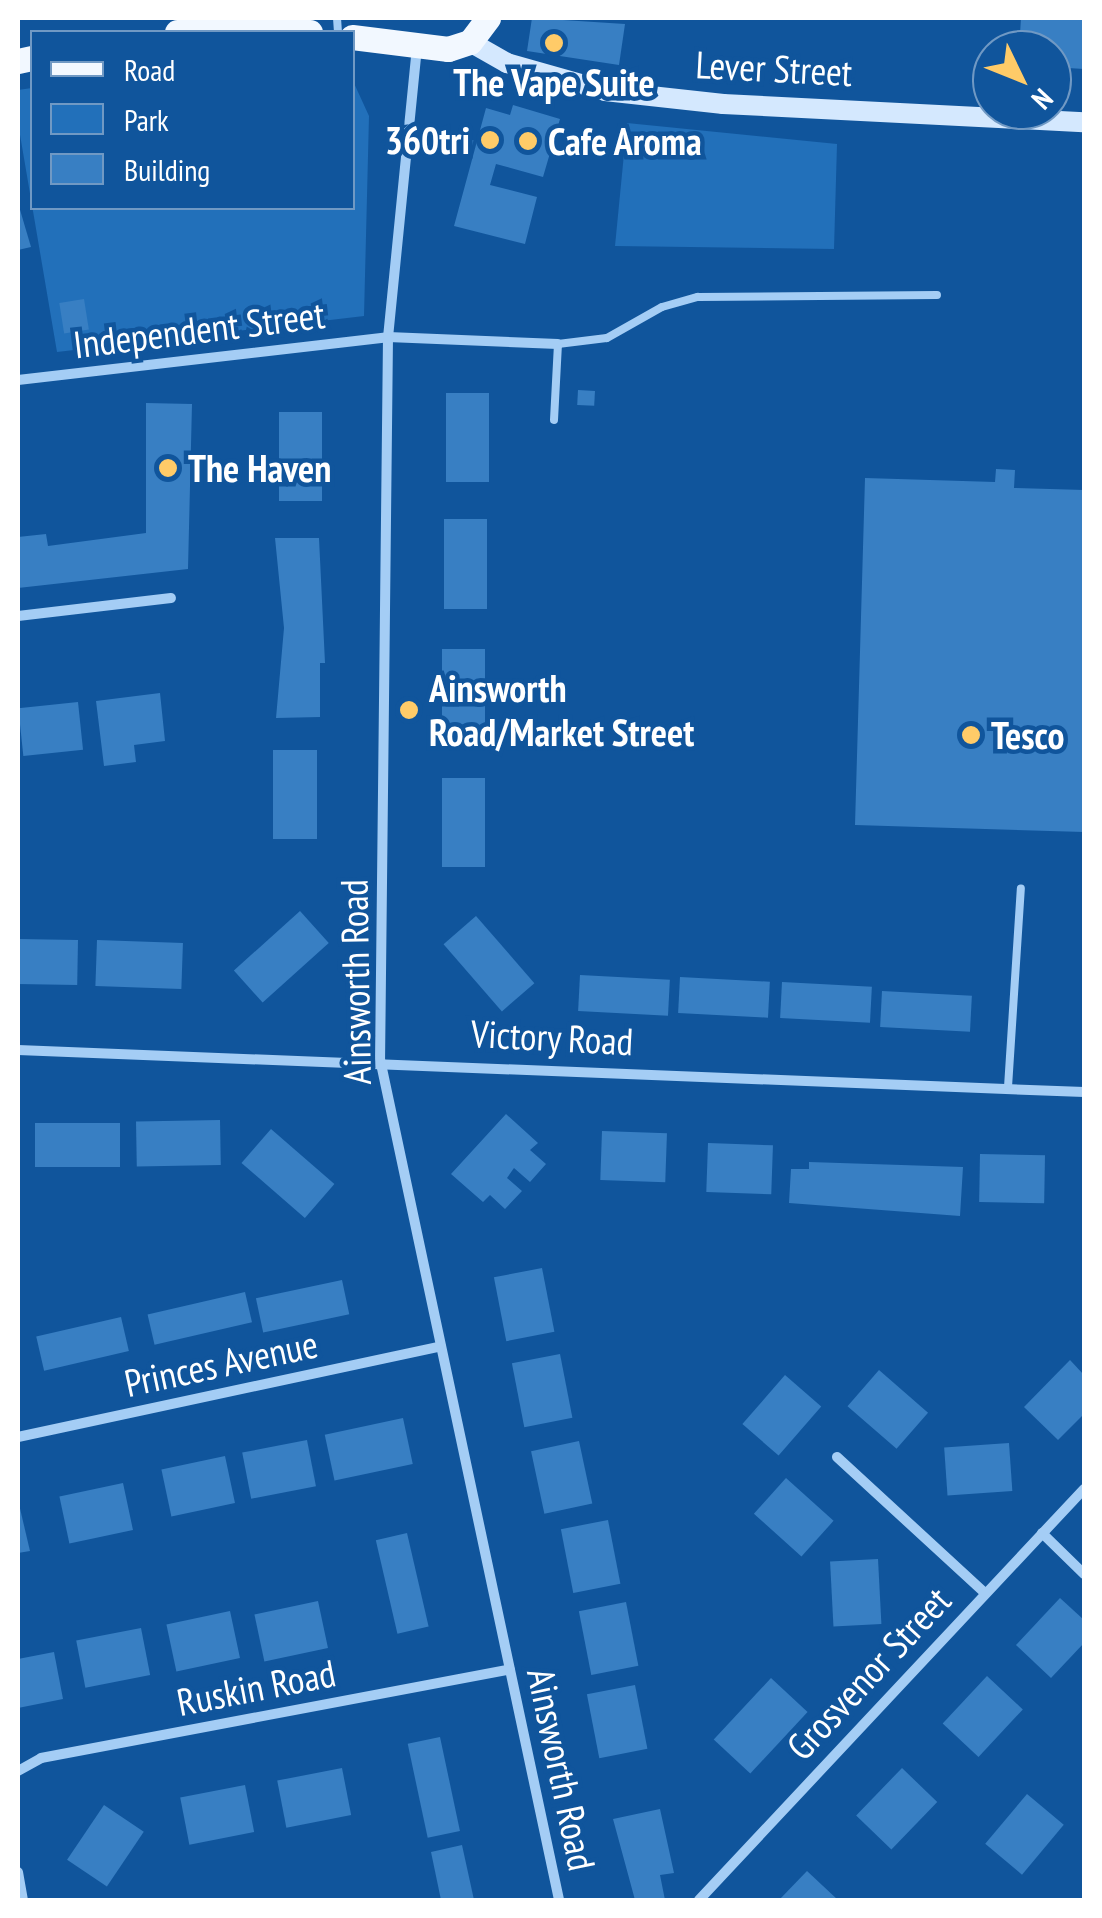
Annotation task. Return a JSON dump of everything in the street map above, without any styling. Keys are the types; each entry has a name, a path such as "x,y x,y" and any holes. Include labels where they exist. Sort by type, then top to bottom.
{"main road":[{"path":"355,37 448,49 470,42 488,18"},
{"name":"Lever Street","path":"470,42 507,63 605,91 723,104 1084,122"}],"street":[{"name":"Ainsworth Road","path":"417,44 388,337 380,1059 438,1347 559,1900"},
{"name":"Independent Street","path":"18,380 388,337 558,344"},
{"path":"18,616 171,598"},
{"name":"Victory Road","path":"18,1050 380,1059 1084,1092"},
{"name":"Princes Avenue","path":"18,1437 438,1347"},
{"path":"836,1457 984,1592"},
{"name":"Grosvenor Street","path":"699,1900 1084,1489"},
{"path":"1042,1533 1084,1574"},
{"name":"Ruskin Road","path":"18,1771 41,1758 510,1669"},
{"path":"18,1872 23,1900"}],"lane":[{"path":"554,420 558,344 608,338 662,307 698,297 937,295"},
{"path":"1008,1088 1021,888"}],"green space":[{"path":"355,85 369,116 364,316 57,352 32,210 355,210"},
{"path":"30,88 30,193 18,123 18,90"},
{"path":"627,123 837,144 834,249 615,246"}],"building":[{"path":"532,18 625,24 619,65 527,51"},
{"path":"1021,18 1084,18 1084,69 1072,68 1072,30 1020,30"},
{"path":"513,105 560,119 543,177 496,164 490,185 537,197 525,244 454,226 486,108 510,115"},
{"path":"458,136 473,140 469,157 454,152"},
{"path":"18,203 31,247 18,250"},
{"path":"84,299 89,330 64,334 59,303"},
{"path":"578,390 595,391 594,406 577,405"},
{"path":"446,393 489,393 489,482 446,482"},
{"name":"The Haven","path":"146,403 192,404 188,569 18,588 18,537 46,534 48,546 146,533"},
{"path":"279,412 322,412 322,501 279,501"},
{"name":"Tesco","path":"996,469 1015,470 1014,488 1084,490 1084,832 855,825 865,478 995,482"},
{"path":"444,519 487,519 487,609 444,609"},
{"path":"275,538 319,538 325,663 320,663 320,717 276,718 284,628"},
{"path":"442,649 485,649 485,738 442,738"},
{"path":"160,693 165,741 134,745 136,762 104,766 96,701"},
{"path":"78,702 83,750 23,756 18,708"},
{"path":"273,750 317,750 317,839 273,839"},
{"path":"442,778 485,778 485,867 442,867"},
{"path":"300,911 329,943 263,1003 234,971"},
{"path":"476,916 534,983 502,1011 444,944"},
{"path":"18,939 78,940 77,985 18,984"},
{"path":"97,940 183,943 181,989 95,986"},
{"path":"580,975 670,980 668,1016 578,1011"},
{"path":"680,977 770,982 768,1018 678,1013"},
{"path":"782,982 872,987 870,1023 780,1018"},
{"path":"882,991 972,996 970,1032 880,1027"},
{"path":"506,1114 538,1143 530,1150 546,1164 530,1182 514,1168 507,1178 522,1191 505,1209 490,1195 483,1202 451,1174"},
{"path":"220,1120 221,1165 137,1166 136,1121"},
{"path":"35,1123 120,1123 120,1167 35,1167"},
{"path":"271,1129 334,1184 305,1218 241,1163"},
{"path":"602,1131 667,1133 665,1182 600,1180"},
{"path":"708,1143 773,1145 771,1194 706,1192"},
{"path":"980,1154 1045,1155 1044,1203 979,1202"},
{"path":"809,1162 963,1167 960,1216 789,1203 791,1169 809,1169"},
{"path":"542,1268 554,1332 506,1341 494,1277"},
{"path":"342,1280 349,1314 263,1333 256,1298"},
{"path":"245,1292 252,1322 155,1345 148,1314"},
{"path":"121,1317 129,1351 44,1371 36,1337"},
{"path":"560,1354 572,1418 524,1427 512,1363"},
{"path":"1070,1360 1084,1375 1084,1414 1058,1440 1024,1407"},
{"path":"879,1370 928,1413 897,1449 848,1406"},
{"path":"785,1375 821,1406 779,1456 742,1424"},
{"path":"403,1418 413,1464 335,1481 325,1435"},
{"path":"307,1440 316,1486 251,1499 242,1453"},
{"path":"579,1441 592,1504 544,1514 531,1451"},
{"path":"1009,1443 1012,1491 948,1495 944,1448"},
{"path":"225,1456 235,1503 171,1516 161,1470"},
{"path":"786,1478 834,1521 801,1556 754,1514"},
{"path":"123,1483 133,1530 69,1543 59,1497"},
{"path":"18,1500 30,1551 18,1553"},
{"path":"608,1520 620,1584 573,1593 561,1529"},
{"path":"407,1533 429,1627 397,1634 376,1540"},
{"path":"878,1559 881,1624 833,1626 830,1562"},
{"path":"1060,1598 1084,1620 1084,1643 1051,1678 1016,1645"},
{"path":"318,1601 328,1648 264,1661 254,1615"},
{"path":"626,1602 638,1666 591,1675 579,1611"},
{"path":"230,1611 240,1658 176,1671 166,1625"},
{"path":"141,1628 150,1675 85,1688 76,1641"},
{"path":"54,1652 63,1699 18,1708 18,1659"},
{"path":"987,1676 1023,1709 979,1757 943,1724"},
{"path":"771,1678 808,1712 750,1774 714,1739"},
{"path":"635,1685 647,1749 599,1758 587,1694"},
{"path":"440,1737 460,1831 428,1838 408,1744"},
{"path":"342,1768 351,1815 286,1828 277,1781"},
{"path":"902,1768 937,1802 891,1850 856,1815"},
{"path":"245,1785 254,1832 189,1845 180,1798"},
{"path":"1027,1794 1064,1825 1022,1875 985,1844"},
{"path":"104,1805 144,1832 107,1887 67,1860"},
{"path":"660,1809 674,1873 660,1875 665,1900 635,1900 613,1819"},
{"path":"462,1845 474,1900 441,1900 431,1852"},
{"path":"807,1871 838,1900 779,1900"}],"place":[{"name":"The Vape Suite","path":"554,43"},
{"name":"360tri","path":"490,140"},
{"name":"Cafe Aroma","path":"528,141"},
{"name":"The Haven","path":"168,468"},
{"name":"Ainsworth Road/Market Street","path":"409,710"},
{"name":"Tesco","path":"971,735"}]}
